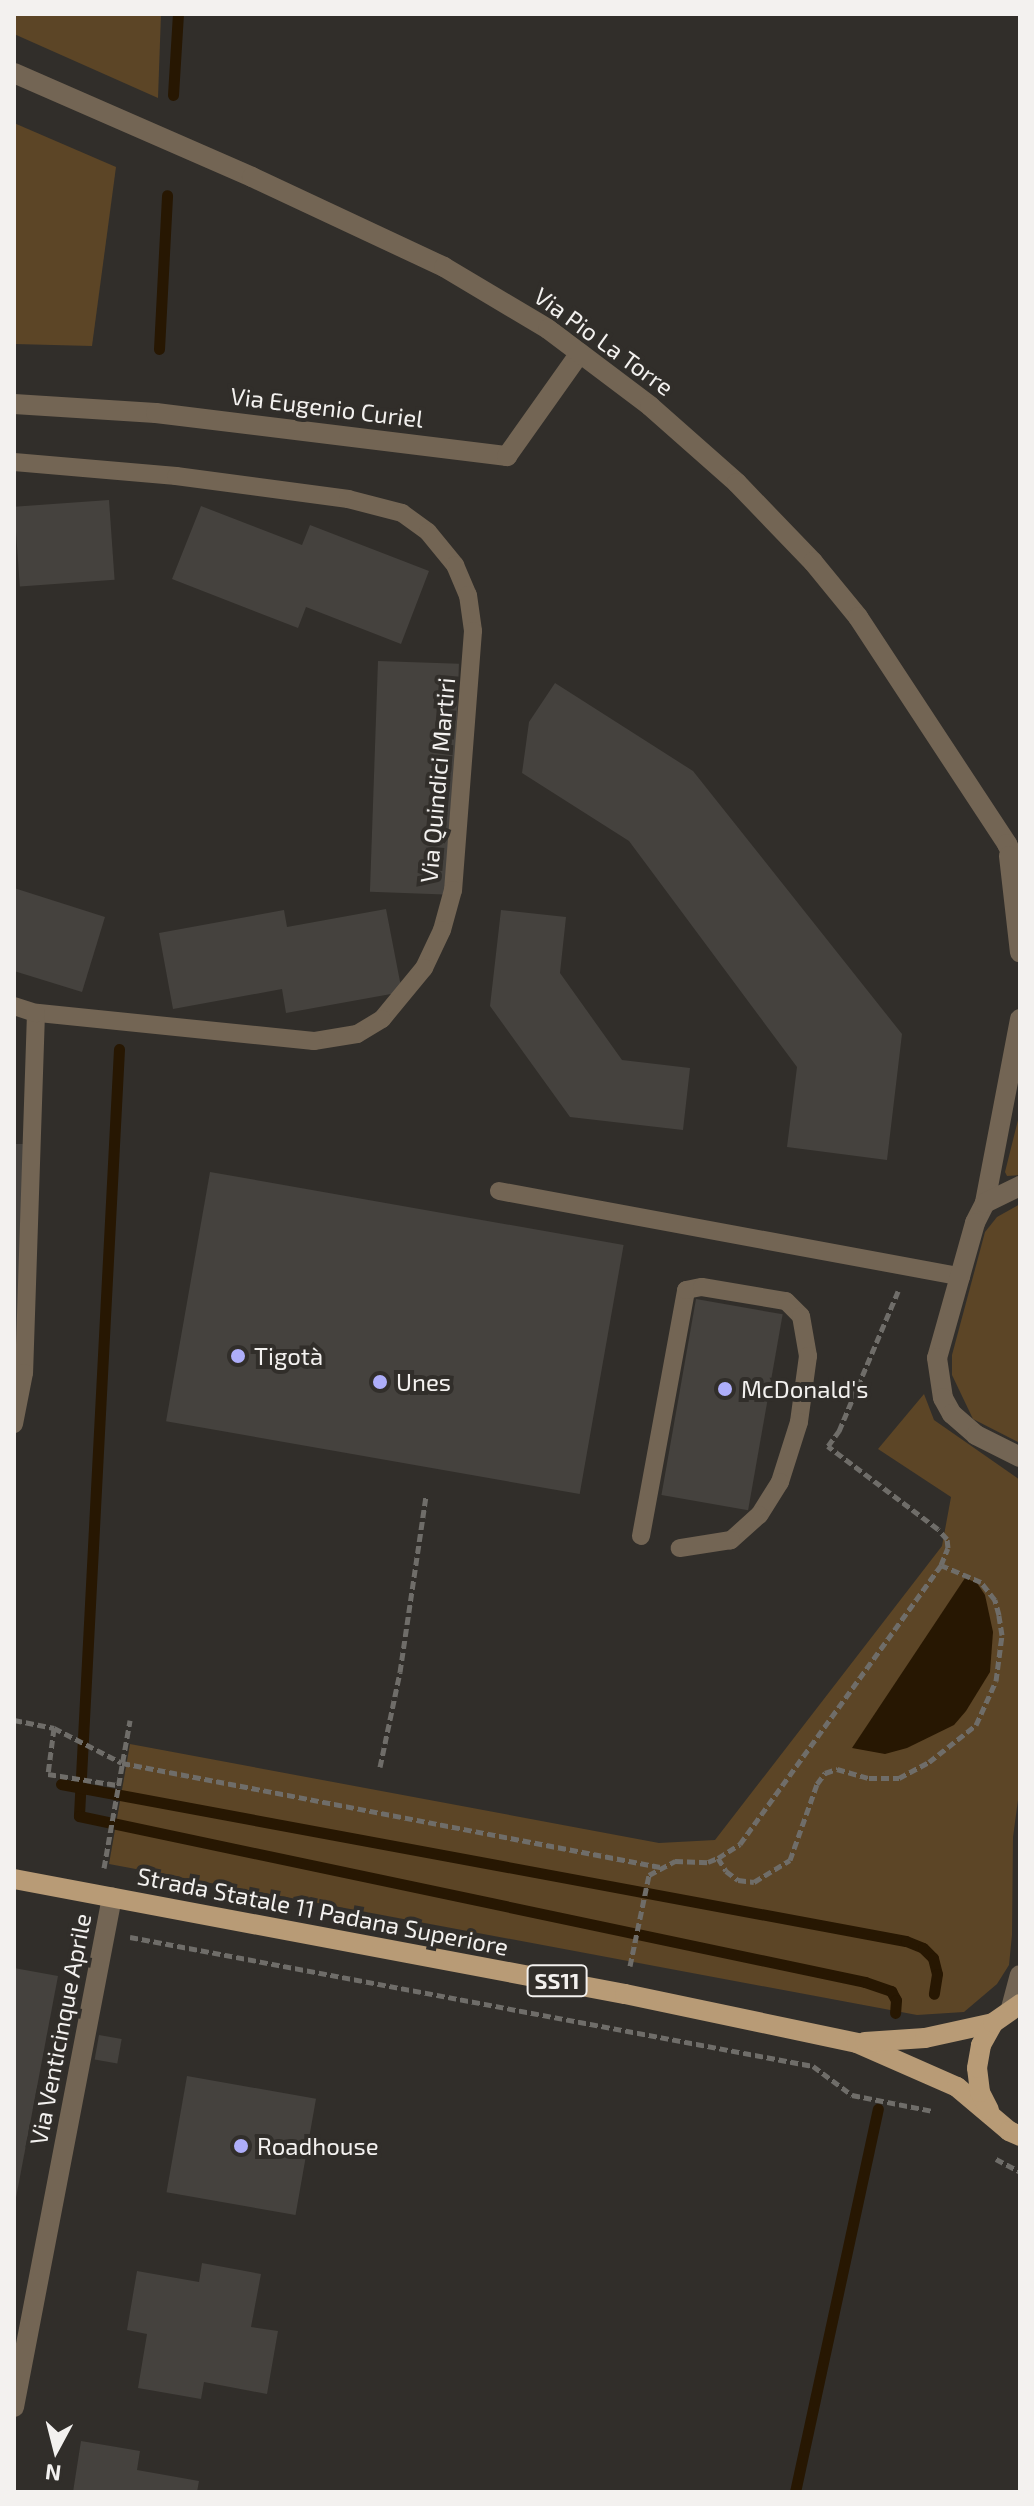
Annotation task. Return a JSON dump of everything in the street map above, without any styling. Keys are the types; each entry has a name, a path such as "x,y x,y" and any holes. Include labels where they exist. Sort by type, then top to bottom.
{"main road":[{"name":"Strada Statale 11 Padana Superiore","path":"14,1879 625,1994 857,2043 928,2071 957,2087 1009,2131 1020,2136"},
{"name":"Strada Statale 11 Padana Superiore","path":"857,2043 973,2031 993,2023 1016,2006"},
{"name":"Strada Statale 11 Padana Superiore","path":"991,2114 980,2092 977,2068 981,2045 993,2023"}],"street":[{"name":"Via Pio La Torre","path":"14,73 432,261 518,310 580,353 701,449 813,562 880,646 1007,844 1020,871"},
{"name":"Via Eugenio Curiel","path":"14,404 171,415 507,456 580,353"},
{"name":"Via Pio La Torre","path":"1007,844 1017,904 1020,952"},
{"path":"1020,1019 985,1203 937,1358 943,1398 964,1427 1020,1457"},
{"path":"985,1203 1020,1186"},
{"name":"Via Venticinque Aprile","path":"14,2407 112,1897"},
{"path":"1016,2006 1020,1975"}],"lane":[{"name":"Via Quindici Martiri","path":"14,462 176,476 348,499 402,513 428,532 455,565 468,595 473,631 453,890 442,930 424,968 382,1019 357,1034 314,1041 36,1013 14,1006"},
{"path":"14,1424 24,1373 36,1013"},
{"path":"499,1191 961,1277"},
{"path":"641,1536 686,1290 702,1287 786,1301 795,1306 801,1316 808,1356 799,1422 780,1482 759,1515 731,1540 680,1548"}],"path":[{"path":"630,1965 649,1875 675,1861 708,1862 740,1844 941,1565 948,1548 947,1539 938,1529 828,1446 839,1431 908,1267"},
{"path":"380,1767 400,1672 426,1495"},
{"path":"718,1858 726,1871 738,1880 754,1882 790,1860 817,1784 825,1773 837,1769 869,1778 899,1778 929,1762 976,1725 996,1681 1002,1635 999,1615 995,1600 981,1582 941,1565"},
{"path":"14,1720 54,1728 122,1763 661,1867"},
{"path":"106,1847 130,1720"},
{"path":"54,1728 48,1774 117,1785"},
{"path":"105,1932 813,2066 852,2095 942,2113"},
{"path":"989,2154 1020,2172"}],"shaded area":[{"path":"14,14 161,14 158,98 14,34"},
{"path":"14,123 116,167 92,346 14,344"},
{"path":"1020,1112 1020,1175 1007,1176 1005,1172"},
{"path":"1020,1204 1020,1443 973,1419 952,1375 952,1355 985,1232 997,1217"},
{"path":"924,1394 934,1420 1020,1480 1020,1785 1013,1837 1009,1965 997,1984 964,2012 917,2015 109,1864 130,1744 659,1843 715,1840 942,1546 951,1497 878,1449"},
{"path":"965,1578 977,1583 985,1595 993,1632 990,1672 966,1711 954,1725 907,1748 885,1754 852,1748"}],"building":[{"path":"109,500 115,580 20,586 14,507"},
{"path":"201,506 302,545 310,525 429,571 401,644 306,607 298,628 172,579"},
{"path":"378,661 459,664 451,895 370,892"},
{"path":"555,683 693,771 902,1034 887,1160 787,1147 797,1067 629,841 522,773 529,722"},
{"path":"14,888 105,917 82,992 14,971"},
{"path":"386,909 402,992 286,1013 282,989 173,1009 159,933 284,910 287,927"},
{"path":"501,910 566,917 560,973 622,1060 690,1068 683,1130 570,1117 490,1006"},
{"path":"14,1144 26,1144 17,1378 14,1377"},
{"path":"210,1172 624,1245 580,1494 166,1421"},
{"path":"696,1299 783,1314 748,1510 661,1495"},
{"path":"14,1968 58,1976 15,2203 14,2203"},
{"path":"99,2035 122,2039 117,2064 95,2060"},
{"name":"Roadhouse","path":"187,2076 316,2099 296,2215 167,2192"},
{"path":"202,2263 261,2274 251,2327 278,2331 267,2394 204,2382 201,2399 138,2388 147,2334 127,2330 137,2271 199,2282"},
{"path":"81,2441 140,2451 137,2470 199,2481 197,2492 73,2492"}],"waterway":[{"path":"173,95 178,14"},
{"path":"159,349 167,195"},
{"path":"119,1049 79,1816 865,1982 891,1991 896,2000 895,2013"},
{"path":"61,1784 906,1941 923,1948 933,1958 937,1974 934,1994"},
{"path":"795,2492 878,2109"}],"place":[{"name":"Tigotà","path":"238,1356"},
{"name":"Unes","path":"380,1382"},
{"name":"McDonald's","path":"725,1389"},
{"name":"Roadhouse","path":"241,2146"}]}
